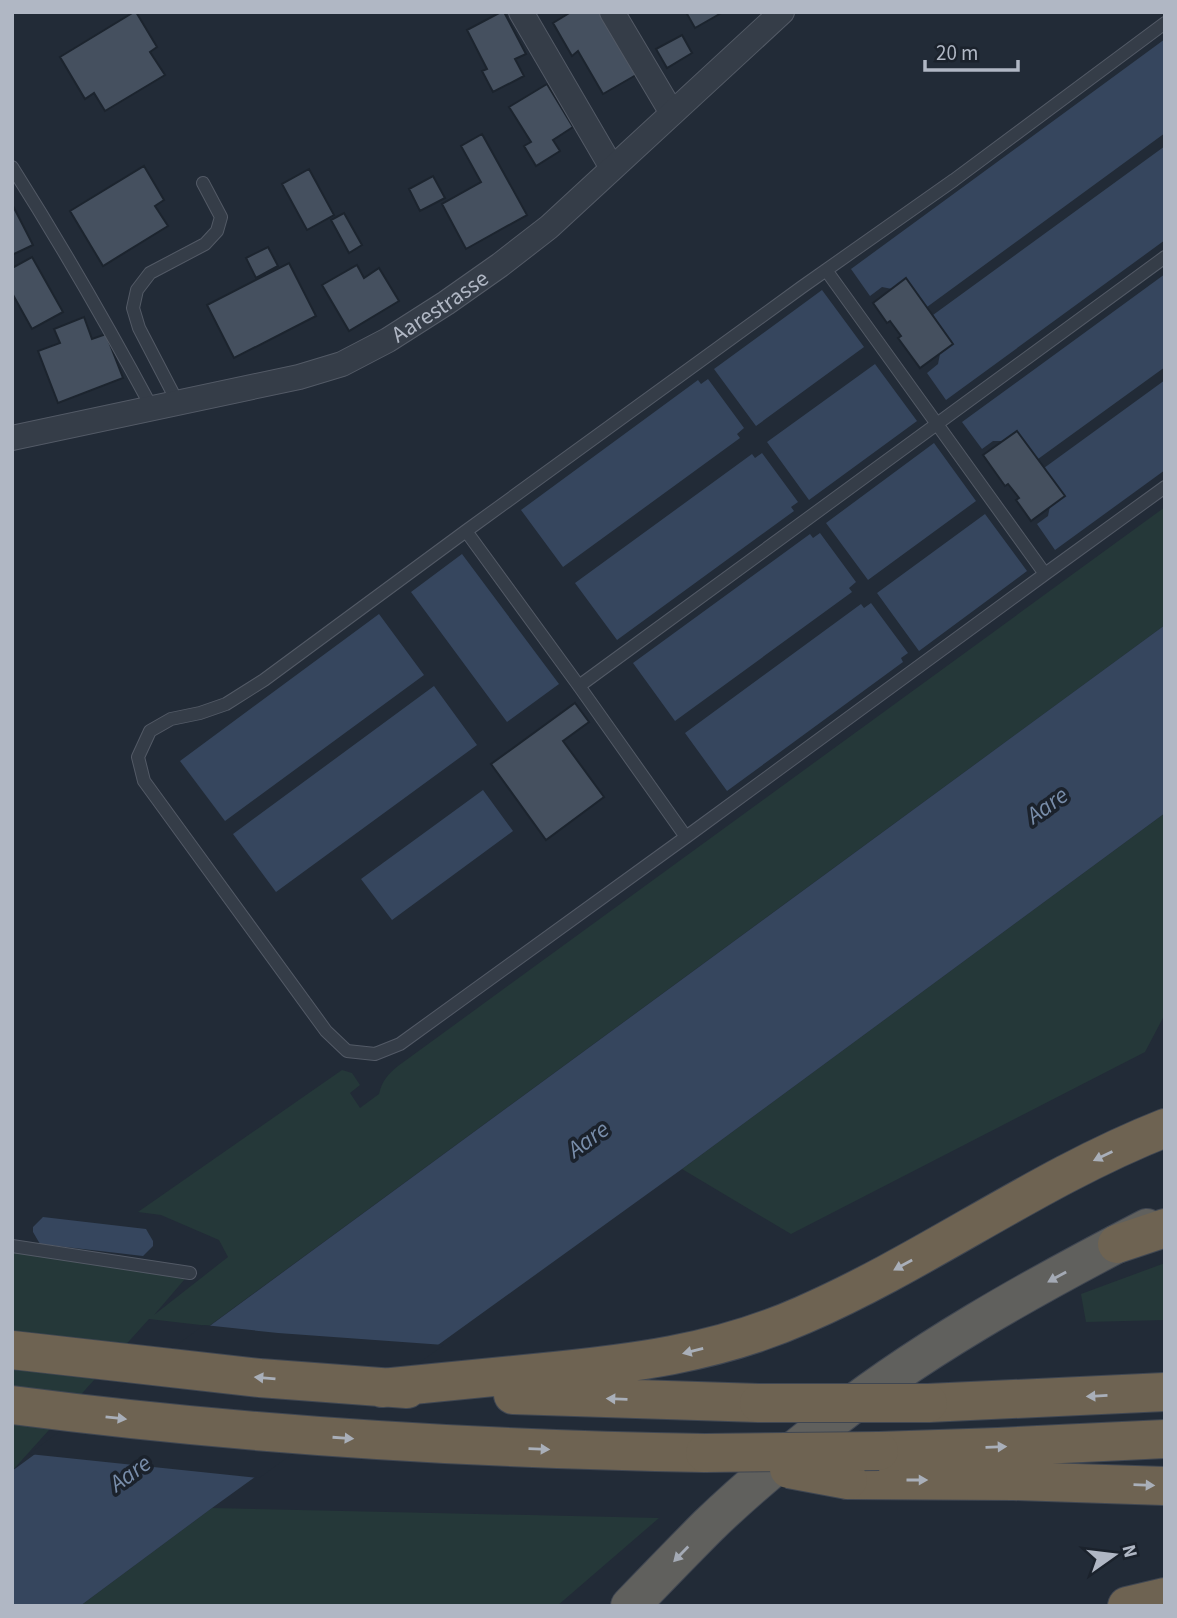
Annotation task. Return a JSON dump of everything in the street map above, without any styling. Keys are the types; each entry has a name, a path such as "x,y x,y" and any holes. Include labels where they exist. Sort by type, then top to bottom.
{"highway":[{"path":"382,1388 661,1359 758,1333 802,1316 899,1268 1085,1165 1165,1128"},
{"path":"630,1606 710,1525 771,1469 819,1430 904,1369 990,1314 1165,1219"},
{"path":"1117,1244 1165,1228"},
{"path":"22,1352 260,1378 537,1396 759,1403 928,1403 1165,1392"},
{"path":"12,1405 274,1433 471,1447 586,1451 879,1451 1165,1439"},
{"path":"705,1453 848,1480 1014,1481 1165,1486"},
{"path":"1127,1606 1165,1597"}],"street":[{"path":"521,12 612,168"},
{"path":"612,12 672,113"},
{"name":"Aarestrasse","path":"12,438 299,377 342,364 388,341 510,258 549,227 779,13"}],"lane":[{"path":"1165,23 954,180 826,270 264,680 226,704 170,719 150,731 138,757 144,781 327,1031 347,1051 375,1054 400,1044 1165,487"},
{"path":"12,167 58,240 152,408"},
{"path":"178,403 139,327 134,309 137,290 150,273 205,243 217,231 221,217 203,183"},
{"path":"579,686 1165,257"},
{"path":"826,270 1045,574"},
{"path":"466,531 687,837"},
{"path":"12,1247 190,1273"}],"shaded area":[{"path":"1165,507 1165,625 209,1326 149,1319 12,1471 12,1246 190,1273 154,1315 228,1257 219,1240 161,1215 138,1212 342,1070 352,1073 360,1085 350,1093 360,1108 379,1094 386,1078 398,1066"},
{"path":"1165,813 1165,1014 1145,1052 791,1234 682,1169"},
{"path":"1165,1263 1165,1320 1086,1322 1081,1294"},
{"path":"212,1508 659,1518 557,1606 80,1606"}],"water":[{"path":"1165,39 1165,133 927,307 906,279 892,289 882,287 870,296 851,269"},
{"path":"1165,146 1165,240 946,400 927,373 938,364 940,354 953,344 933,315"},
{"path":"1165,274 1165,367 1038,459 1017,431 1003,441 993,441 982,449 962,422"},
{"path":"822,290 864,347 756,426 714,369"},
{"path":"875,364 917,421 809,500 767,442"},
{"path":"708,379 744,428 737,434 740,438 563,567 521,510 698,380 701,384"},
{"path":"1165,380 1165,470 1055,550 1037,524 1048,516 1050,506 1044,468"},
{"path":"934,443 976,501 868,580 826,523"},
{"path":"762,453 798,502 791,507 794,511 617,640 575,583 752,454 755,458"},
{"path":"985,514 1027,571 919,651 877,593"},
{"path":"820,533 856,582 849,588 852,592 675,721 633,663 810,534 813,538"},
{"path":"462,554 559,684 507,722 411,592"},
{"path":"871,603 908,653 901,658 903,662 727,791 685,733 861,604 864,608"},
{"path":"379,614 424,675 225,821 180,761"},
{"name":"Aare","path":"1165,625 1165,813 682,1169 80,1606 12,1606 12,1471"},
{"path":"434,686 477,745 276,892 233,834"},
{"path":"483,790 513,831 392,920 361,879"},
{"path":"43,1217 146,1229 153,1246 143,1256 40,1244 33,1227"}],"pier":[{"path":"204,1325 444,1345 259,1478 29,1454"}],"building":[{"path":"134,12 157,47 150,52 165,75 105,111 94,93 85,99 60,57"},
{"path":"504,12 526,54 515,59 524,76 493,92 482,71 487,69 467,30"},
{"path":"571,12 600,12 636,75 603,94 578,51 572,56 553,23"},
{"path":"686,12 723,12 695,28"},
{"path":"682,35 692,53 667,68 656,49"},
{"path":"547,84 573,127 553,140 560,151 536,166 524,146 531,142 509,107"},
{"path":"482,134 527,215 466,249 442,204 481,182 461,146"},
{"path":"144,166 164,200 155,206 168,226 103,266 70,211"},
{"path":"309,169 334,215 307,230 282,184"},
{"path":"433,176 445,198 420,211 409,189"},
{"path":"12,204 33,245 12,255"},
{"path":"344,213 362,245 349,253 331,220"},
{"path":"268,247 278,266 256,278 246,258"},
{"path":"32,257 63,312 32,329 12,293 12,268"},
{"path":"289,263 316,316 234,358 207,305"},
{"path":"357,265 364,278 379,268 399,301 349,331 322,285"},
{"path":"906,278 953,344 920,368 898,338 901,336 890,321 887,323 873,303"},
{"path":"84,317 92,339 106,334 123,378 58,403 38,351 60,343 54,329"},
{"path":"1017,431 1065,496 1031,521 1016,500 1019,498 1008,484 1005,486 983,455"},
{"path":"575,703 589,722 563,741 604,797 546,840 491,764"}]}
